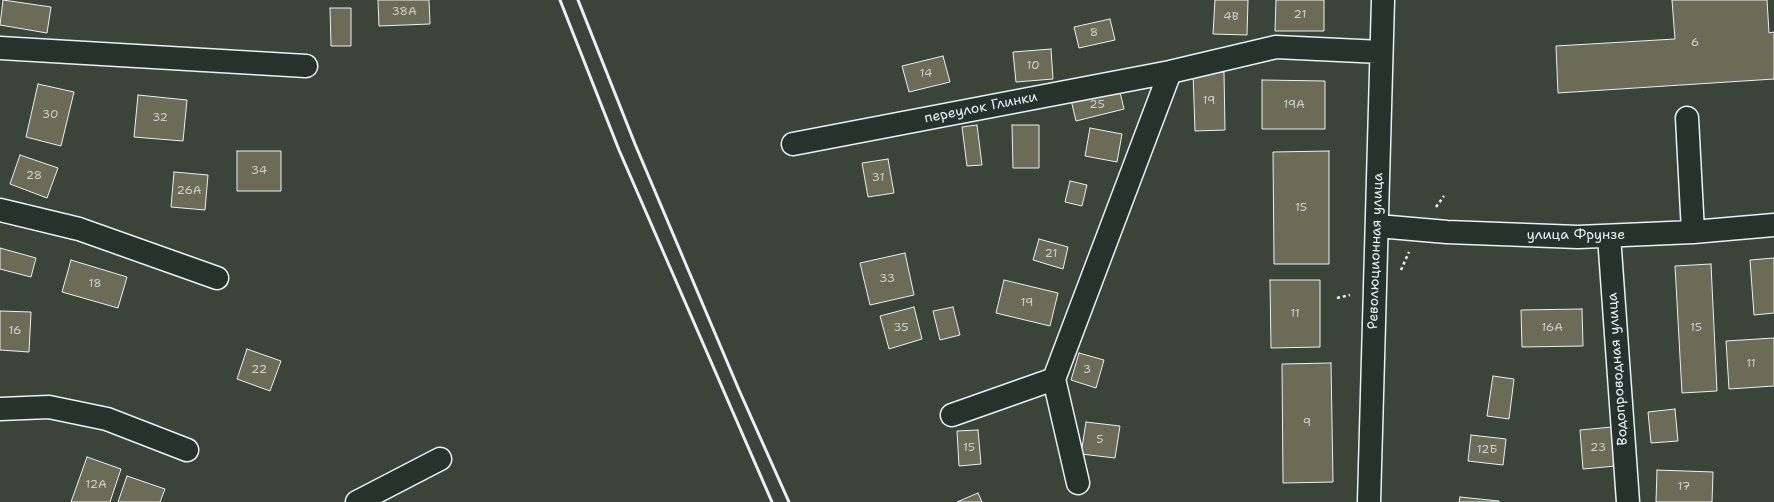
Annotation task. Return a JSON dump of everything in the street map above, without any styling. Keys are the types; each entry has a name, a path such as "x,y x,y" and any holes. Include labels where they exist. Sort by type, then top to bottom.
{"street":[{"name":"Революционная улица","path":"1369,502 1374,290 1378,226 1383,0"},
{"name":"переулок Глинки","path":"792,144 1170,72 1276,47 1381,52"},
{"path":"0,48 306,66"},
{"path":"1078,483 1054,379 1170,72"},
{"path":"1687,118 1693,232"},
{"path":"0,210 79,229 217,278"},
{"name":"улица Фрунзе","path":"1378,226 1447,232 1578,237 1693,232 1774,225"},
{"name":"Водопроводная улица","path":"1608,236 1628,502"},
{"path":"952,416 1054,379"},
{"path":"0,409 49,407 107,419 187,450"},
{"path":"357,502 440,459"}],"path":[{"path":"1400,275 1411,249"}],"building":[{"path":"3,0 51,7 47,33 0,25"},
{"path":"378,0 429,0 430,24 379,26"},
{"path":"1215,0 1248,0 1247,35 1213,34"},
{"path":"1276,0 1324,0 1324,31 1275,31"},
{"path":"1672,0 1767,0 1769,33 1774,32 1774,79 1558,93 1556,46 1675,39"},
{"path":"330,8 351,8 351,46 331,46"},
{"path":"1110,19 1115,40 1079,48 1074,27"},
{"path":"1051,49 1053,79 1016,82 1013,52"},
{"path":"943,56 950,82 909,92 902,66"},
{"path":"1224,72 1225,130 1195,131 1193,73"},
{"path":"1262,80 1325,81 1325,129 1262,129"},
{"path":"38,84 74,92 61,146 26,137"},
{"path":"1119,88 1124,109 1076,121 1071,100"},
{"path":"138,95 187,100 183,141 134,137"},
{"path":"977,125 982,165 967,166 962,127"},
{"path":"1012,125 1039,125 1039,168 1013,168"},
{"path":"1090,128 1122,134 1117,162 1085,156"},
{"path":"237,151 281,151 281,191 237,191"},
{"path":"1329,151 1329,264 1274,264 1273,152"},
{"path":"20,155 58,168 47,198 10,184"},
{"path":"888,159 894,193 868,197 862,163"},
{"path":"174,172 208,175 205,210 171,207"},
{"path":"1070,181 1087,185 1082,206 1065,202"},
{"path":"1039,239 1068,247 1063,269 1033,260"},
{"path":"0,248 36,258 31,277 0,269"},
{"path":"905,253 914,295 870,305 860,263"},
{"path":"1774,258 1774,313 1754,315 1750,260"},
{"path":"71,260 127,277 118,308 62,292"},
{"path":"1711,264 1717,391 1682,393 1675,266"},
{"path":"1004,280 1058,293 1050,326 996,313"},
{"path":"1270,280 1320,280 1320,347 1271,348"},
{"path":"914,307 922,339 889,349 880,316"},
{"path":"953,307 960,335 940,340 933,311"},
{"path":"1582,309 1583,346 1522,347 1521,310"},
{"path":"0,311 31,312 29,352 0,350"},
{"path":"1774,338 1774,386 1729,389 1726,341"},
{"path":"247,349 281,361 270,391 237,379"},
{"path":"1079,353 1104,360 1096,388 1071,380"},
{"path":"1331,363 1333,482 1283,483 1282,364"},
{"path":"1493,376 1514,379 1509,419 1487,416"},
{"path":"1675,409 1678,441 1651,443 1648,412"},
{"path":"1086,422 1120,426 1115,458 1081,454"},
{"path":"1612,427 1616,466 1583,469 1580,430"},
{"path":"978,430 981,464 959,466 957,431"},
{"path":"1471,435 1506,439 1503,465 1468,461"},
{"path":"87,457 121,469 110,502 71,502"},
{"path":"1657,470 1713,472 1712,502 1656,502"},
{"path":"127,476 165,489 160,502 118,502"},
{"path":"978,493 982,502 957,502"},
{"path":"1460,497 1499,501 1499,502 1459,502"}],"railway":[{"path":"560,0 619,150 772,502"},
{"path":"578,0 635,144 739,390 789,502"}]}
